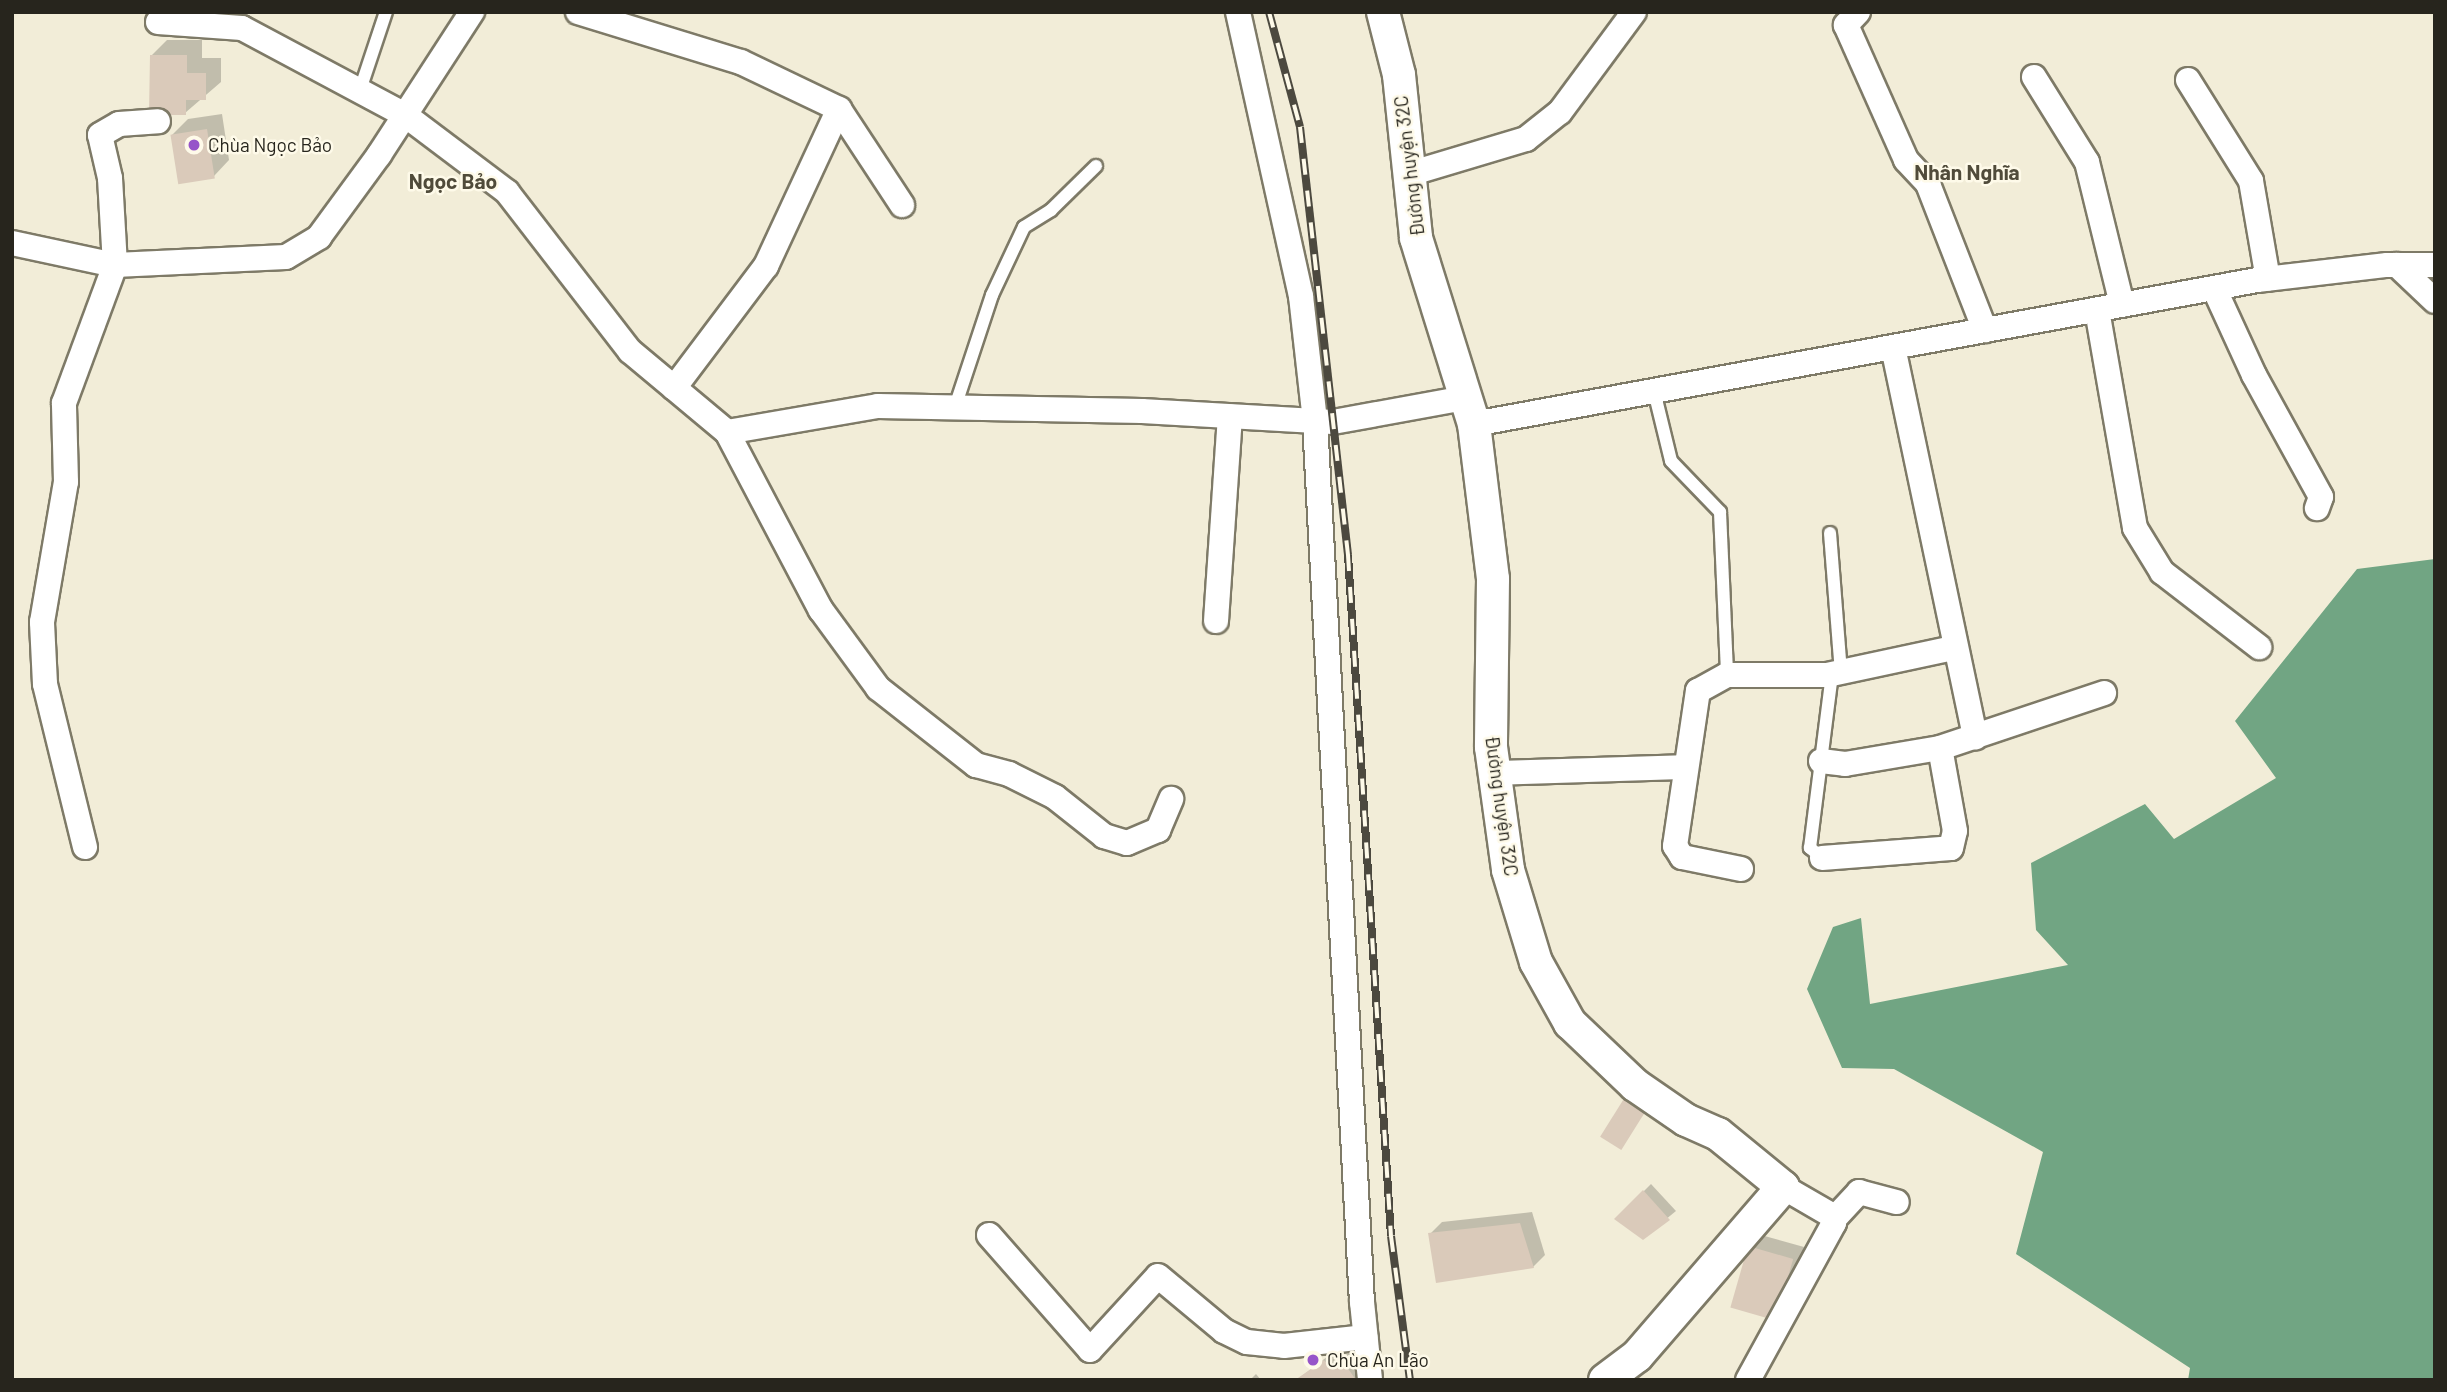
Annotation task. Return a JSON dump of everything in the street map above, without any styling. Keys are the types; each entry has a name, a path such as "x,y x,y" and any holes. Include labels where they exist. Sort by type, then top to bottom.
{"street":[{"path":"12,243 115,265 243,262 286,257 319,237 405,116 472,12"},
{"path":"578,12 741,62 839,109 902,205"},
{"path":"1238,12 1301,296 1315,421 1370,1380"},
{"name":"Đường huyện 32C","path":"1383,12 1399,75 1416,239 1470,411 1493,579 1495,773 1508,870 1536,962 1556,1004 1635,1086 1686,1119 1718,1134 1783,1187"},
{"path":"1409,174 1525,139 1560,112 1633,12"},
{"path":"1858,12 1846,25 1906,160 1928,184 1985,330"},
{"path":"158,22 245,20 405,116 507,192 630,351 727,432 821,610 878,688 976,765 1009,774 1055,797 1104,836 1127,843 1158,830 1171,799"},
{"path":"2034,77 2087,162 2122,305"},
{"path":"2188,80 2251,181 2268,279"},
{"path":"674,388 766,266 839,109"},
{"path":"85,847 46,684 42,622 66,482 64,403 115,265 110,178 100,135 110,126 158,121"},
{"path":"2397,265 2435,301"},
{"path":"727,432 878,406 1230,416 1333,422 1470,411 1654,391 2268,279 2397,265 2435,265"},
{"path":"2214,288 2254,375 2321,497 2317,508"},
{"path":"2097,310 2135,528 2162,572 2259,647"},
{"path":"1893,347 1953,648 1975,737"},
{"path":"1216,621 1230,416"},
{"path":"1741,869 1682,857 1675,846 1698,691 1727,675 1837,673 1953,648"},
{"path":"1821,761 1845,764 1940,748 2104,694"},
{"path":"1822,858 1951,848 1955,831 1940,748"},
{"path":"1495,773 1686,767"},
{"path":"1605,1380 1637,1356 1783,1187 1834,1219"},
{"path":"1748,1380 1834,1219 1859,1192 1898,1202"},
{"path":"989,1235 1090,1350 1157,1276 1224,1331 1247,1342 1284,1346 1366,1337"}],"lane":[{"path":"360,90 386,12"},
{"path":"955,407 992,295 1024,227 1051,210 1096,166"},
{"path":"1654,391 1671,461 1720,512 1727,675"},
{"path":"1822,858 1810,848 1821,761 1837,673 1830,533"}],"shaded area":[{"path":"2435,559 2435,1380 2188,1380 2190,1368 2016,1254 2043,1152 1894,1069 1842,1068 1807,989 1833,927 1861,918 1870,1004 2068,965 2036,930 2031,863 2145,804 2174,839 2276,778 2235,721 2357,569"}],"building":[{"path":"150,55 187,55 187,73 206,73 206,100 186,100 186,115 149,115"},
{"path":"207,129 215,178 178,184 170,135"},
{"path":"1625,1097 1646,1110 1621,1150 1600,1137"},
{"path":"1643,1190 1670,1220 1643,1240 1614,1219"},
{"path":"1520,1223 1534,1268 1436,1283 1428,1233"},
{"path":"1748,1246 1793,1259 1776,1320 1730,1308"},
{"path":"1324,1360 1330,1368 1342,1360 1356,1380 1295,1380"}],"railway":[{"path":"1269,12 1300,127 1348,555 1391,1236 1410,1380"}],"place":[{"name":"Chùa Ngọc Bảo","path":"194,145"},
{"name":"Chùa An Lão","path":"1313,1360"}],"district":[{"name":"Nhân Nghĩa","path":"1967,172"},
{"name":"Ngọc Bảo","path":"453,181"}]}
